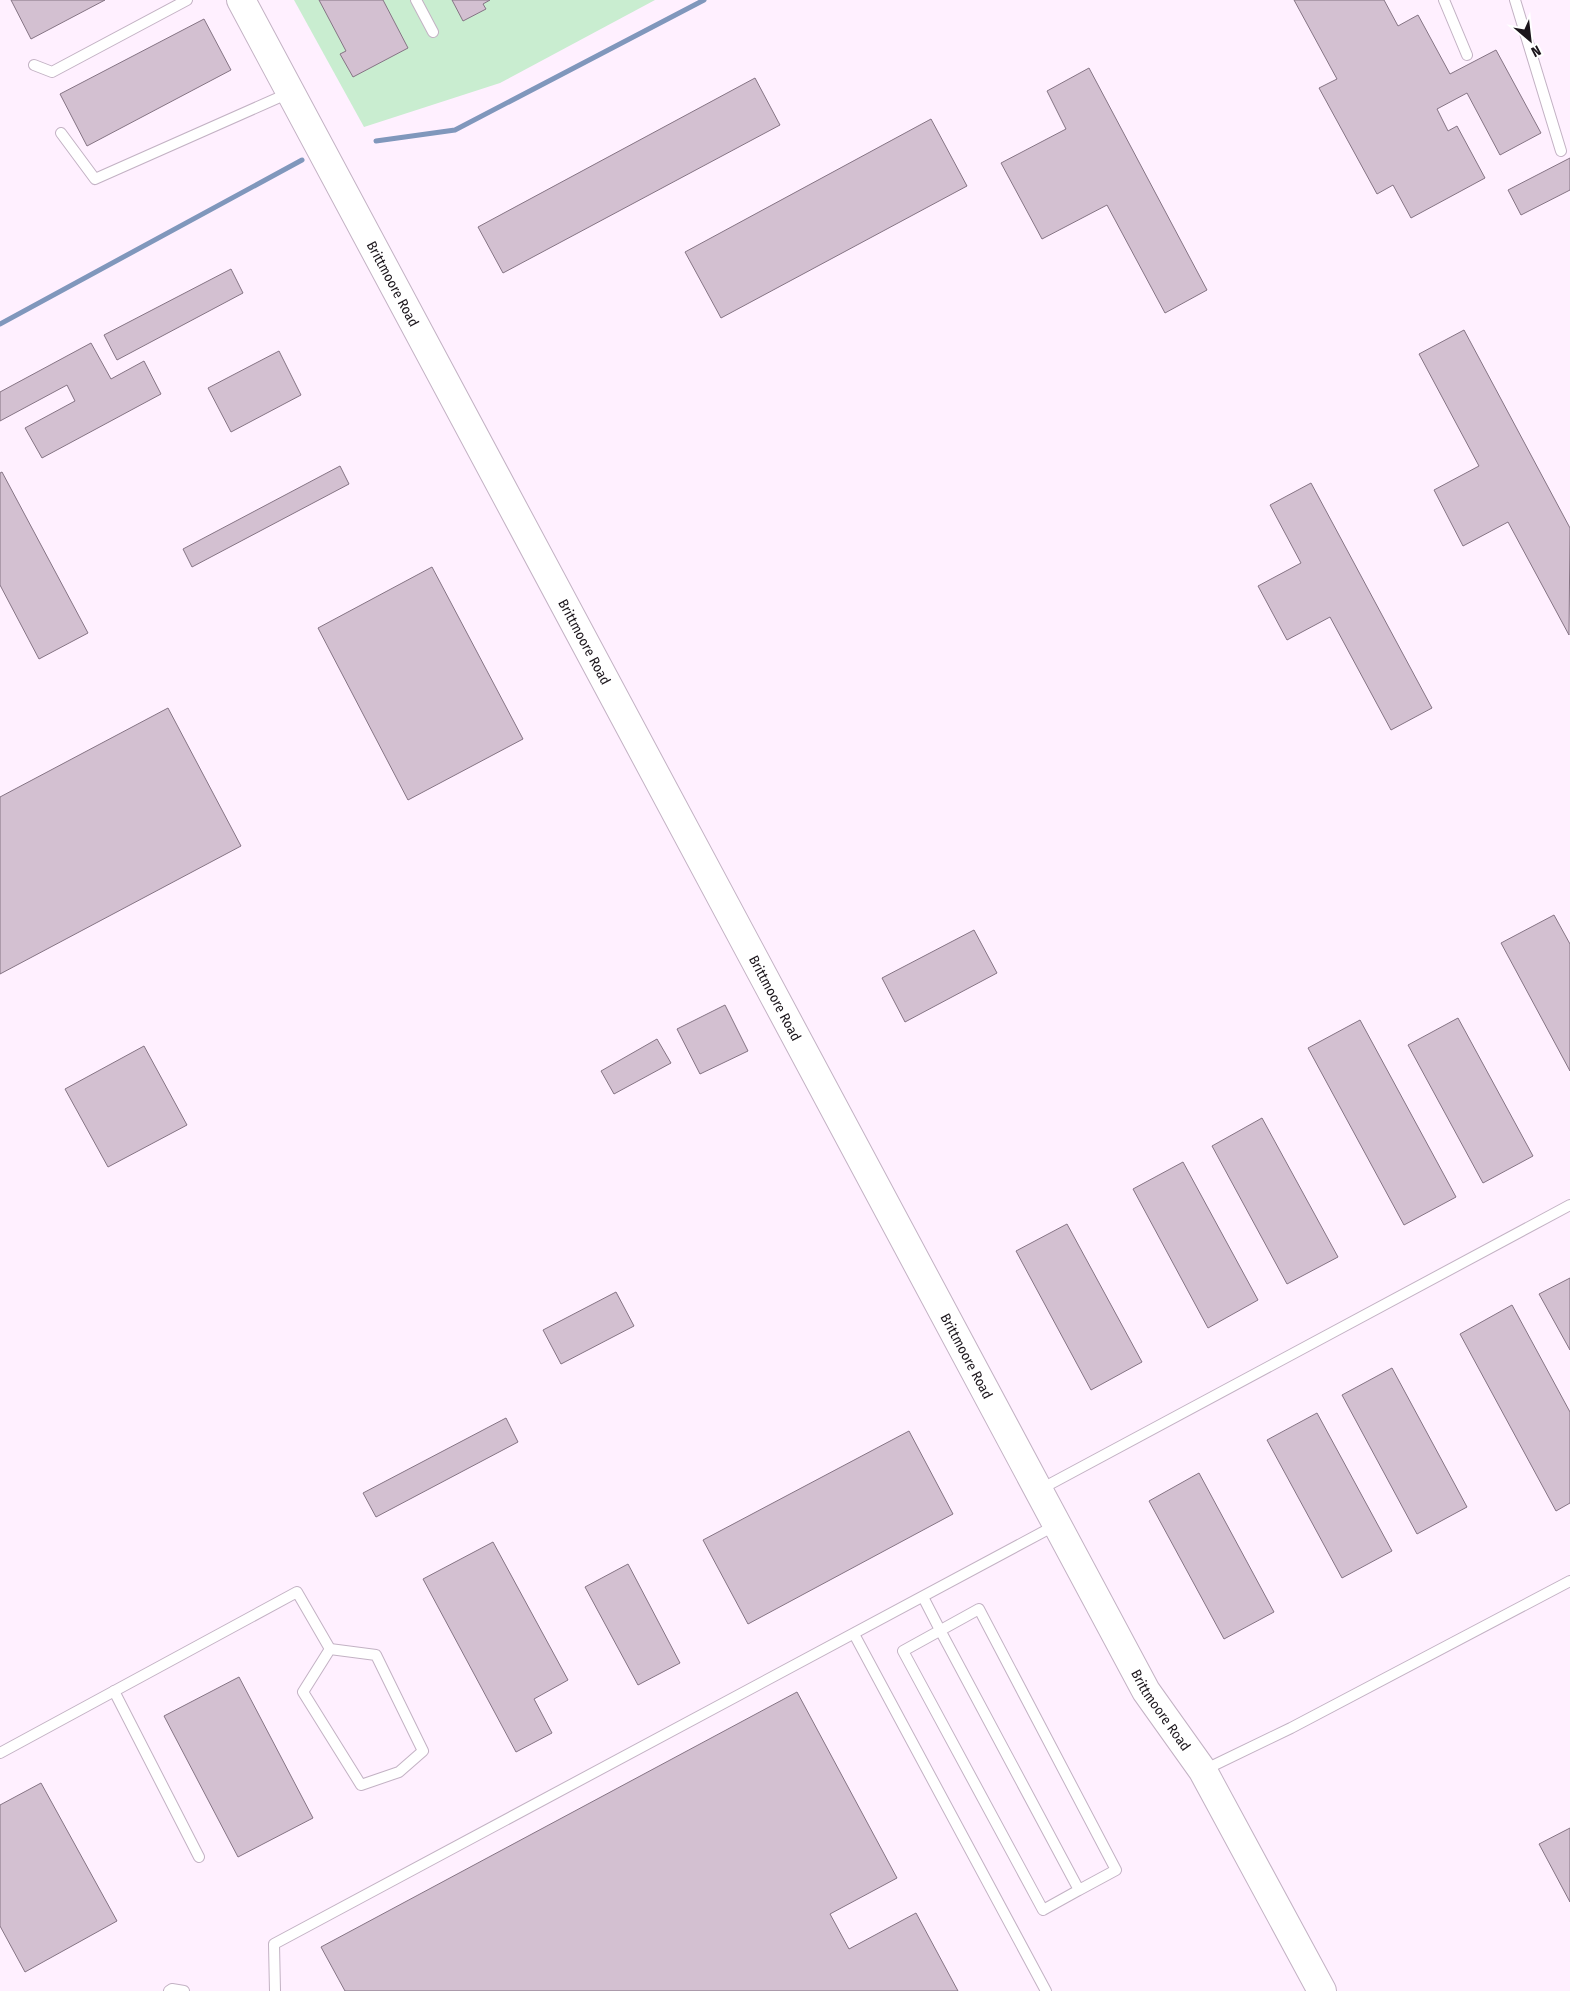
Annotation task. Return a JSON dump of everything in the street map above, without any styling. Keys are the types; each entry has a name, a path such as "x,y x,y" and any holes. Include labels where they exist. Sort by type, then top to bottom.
{"main road":[{"name":"Brittmoore Road","path":"240,0 1146,1691 1203,1771 1319,1990"}],"lane":[{"path":"34,65 52,72 187,0"},
{"path":"416,0 433,32"},
{"path":"1444,0 1467,55"},
{"path":"1515,0 1561,151"},
{"path":"61,133 95,179 290,92"},
{"path":"1039,1491 1570,1205"},
{"path":"275,1991 274,1944 1057,1525"},
{"path":"1203,1771 1291,1728 1570,1581"},
{"path":"0,1753 297,1592 330,1649"},
{"path":"923,1597 1079,1890"},
{"path":"979,1609 1116,1870 1079,1890 1044,1910 903,1651 979,1609"},
{"path":"854,1634 1046,1991"},
{"path":"330,1649 376,1655 424,1751 399,1772 361,1785 303,1692 330,1649"},
{"path":"114,1691 199,1857"},
{"path":"169,1991 172,1989 184,1991"}],"green space":[{"path":"294,0 655,0 500,83 364,127"}],"building":[{"path":"11,0 105,0 31,39"},
{"path":"319,0 383,0 408,48 353,77 340,54 346,51"},
{"path":"452,0 490,0 483,4 486,9 463,21"},
{"path":"1294,0 1384,0 1398,26 1418,15 1450,74 1496,50 1541,133 1500,155 1467,93 1437,109 1448,131 1457,126 1485,178 1411,218 1393,185 1377,194 1319,88 1337,79"},
{"path":"204,19 231,70 87,146 60,94"},
{"path":"1089,68 1207,290 1165,313 1107,205 1042,239 1001,163 1066,129 1047,91"},
{"path":"755,78 780,125 503,273 478,227"},
{"path":"931,119 967,186 721,318 685,252"},
{"path":"1570,158 1570,190 1521,215 1508,190"},
{"path":"231,269 243,293 117,360 104,335"},
{"path":"1464,330 1570,528 1569,635 1508,522 1463,546 1434,490 1479,466 1419,354"},
{"path":"91,343 111,379 144,361 161,394 42,458 25,428 75,401 67,385 0,421 0,392"},
{"path":"279,351 301,395 231,432 208,388"},
{"path":"340,466 349,484 192,567 183,549"},
{"path":"2,472 88,633 39,659 0,585 0,473"},
{"path":"1311,483 1432,708 1391,730 1330,617 1287,640 1258,586 1301,563 1270,505"},
{"path":"432,567 523,739 408,800 318,628"},
{"path":"168,708 241,846 0,974 0,797"},
{"path":"1554,915 1570,944 1570,1071 1501,943"},
{"path":"974,930 997,973 905,1022 882,978"},
{"path":"725,1005 748,1051 700,1074 677,1029"},
{"path":"1458,1018 1533,1156 1483,1183 1408,1045"},
{"path":"1360,1020 1456,1197 1404,1225 1308,1048"},
{"path":"657,1039 671,1063 614,1094 601,1071"},
{"path":"144,1046 187,1125 108,1167 65,1089"},
{"path":"1262,1118 1338,1257 1287,1284 1212,1146"},
{"path":"1183,1162 1258,1300 1208,1328 1133,1189"},
{"path":"1067,1224 1142,1362 1091,1390 1016,1251"},
{"path":"1570,1278 1570,1350 1539,1294"},
{"path":"616,1292 634,1326 561,1364 543,1330"},
{"path":"1512,1305 1570,1412 1570,1503 1556,1511 1460,1334"},
{"path":"1392,1368 1467,1507 1417,1534 1342,1395"},
{"path":"1317,1413 1392,1551 1342,1578 1267,1440"},
{"path":"506,1418 518,1442 376,1517 363,1493"},
{"path":"909,1431 953,1514 748,1624 703,1540"},
{"path":"1199,1473 1274,1612 1224,1639 1149,1501"},
{"path":"493,1542 568,1680 534,1699 552,1733 516,1752 423,1579"},
{"path":"628,1564 680,1663 638,1685 585,1587"},
{"path":"239,1677 313,1818 238,1857 164,1716"},
{"path":"797,1692 897,1878 830,1914 849,1949 916,1913 958,1991 345,1991 321,1947"},
{"path":"41,1783 117,1921 25,1972 0,1926 0,1805"},
{"path":"1570,1828 1570,1902 1539,1844"}],"waterway":[{"path":"376,141 455,130 704,0"},
{"path":"0,324 302,160"}]}
